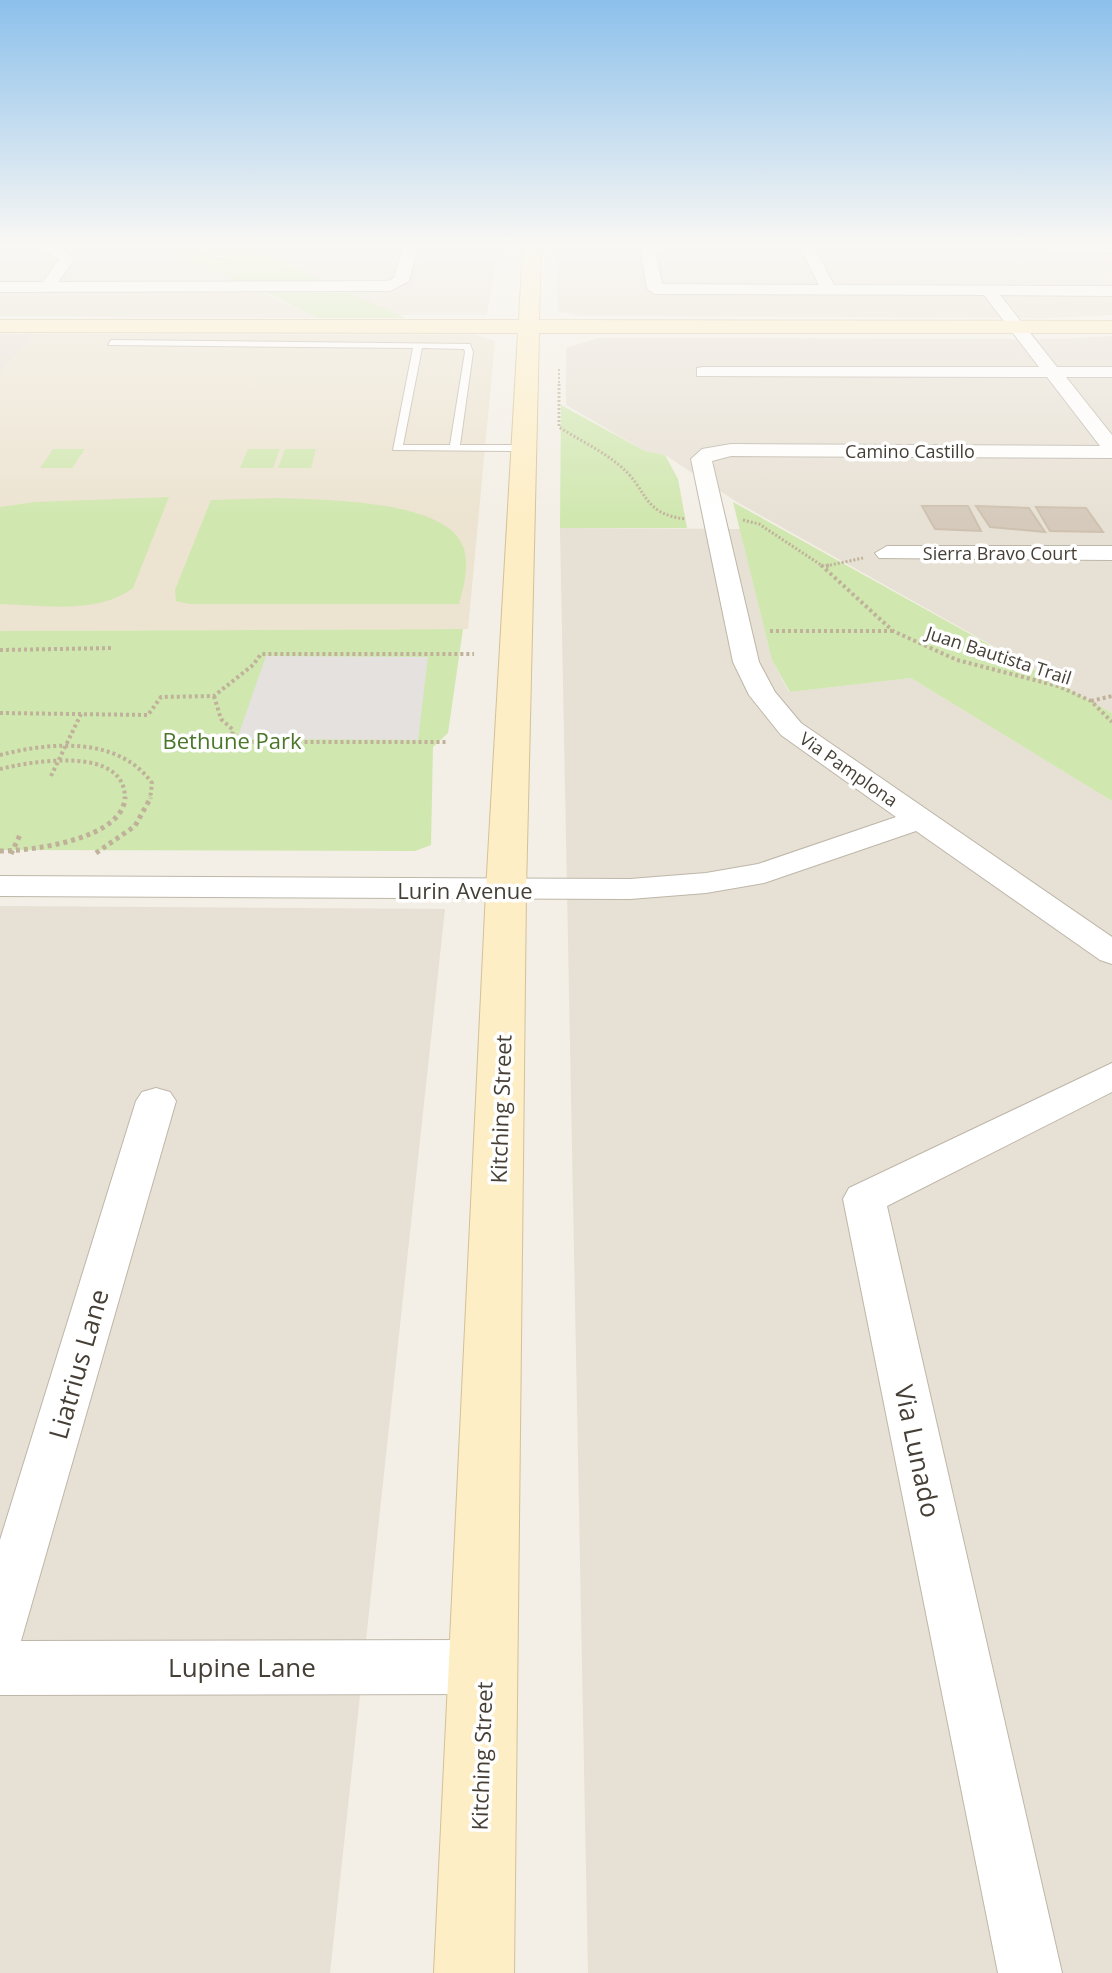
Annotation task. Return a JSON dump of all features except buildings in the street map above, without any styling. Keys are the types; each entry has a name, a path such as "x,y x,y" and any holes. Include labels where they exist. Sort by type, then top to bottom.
{"street":[{"name":"Kitching Street","path":"474,1973 506,891 529,337"},
{"path":"1028,337 1112,450"},
{"path":"703,372 1112,372"},
{"name":"Camino Castillo","path":"709,453 731,450 1112,450"},
{"name":"Via Pamplona","path":"709,453 701,459 746,662 763,695 791,729 1112,953"},
{"name":"Sierra Bravo Court","path":"887,553 1112,553"},
{"name":"Lurin Avenue","path":"2,876 506,891 630,889 750,876 815,858 920,819"},
{"name":"Via Lunado","path":"1030,1973 864,1199 1112,1076"},
{"name":"Liatrius Lane","path":"0,1628 156,1101"},
{"name":"Lupine Lane","path":"0,1668 484,1667"}],"lane":[{"path":"111,343 177,337"},
{"path":"370,337 418,347 467,346 469,352 455,448"},
{"path":"418,347 397,448 524,448"}],"path":[{"name":"Juan Bautista Trail","path":"559,368 559,427 623,468 643,495 645,505 657,514 759,524 824,566 893,631 957,660 1058,686 1091,701 1112,722"},
{"path":"824,566 887,553"},
{"path":"740,631 893,631"},
{"path":"0,650 114,648"},
{"path":"0,713 148,715 161,697 214,696 231,679 257,665 261,654 474,654"},
{"path":"214,696 221,719 233,730 231,742 446,742"},
{"path":"1091,701 1112,696"},
{"path":"51,776 81,714"},
{"path":"0,755 66,746 102,751 136,763 152,783 152,805 143,818 96,853"},
{"path":"0,769 58,759 103,767 118,777 125,789 124,804 113,818 82,837 40,850 0,851"},
{"path":"2,876 20,835"}],"shaded area":[{"path":"0,337 31,337 0,373"},
{"path":"31,337 483,337 495,341 468,629 0,631 0,373"},
{"path":"1112,337 1112,713 737,502 665,455 645,451 566,405 566,348 598,338"},
{"path":"560,528 740,529 772,660 789,692 911,678 1112,801 1112,1973 588,1973"},
{"path":"266,656 428,657 418,740 237,739"},
{"path":"0,906 445,909 330,1973 0,1973"}],"green space":[{"path":"561,405 645,451 665,455 678,479 687,528 560,528"},
{"path":"53,449 85,449 72,468 40,468"},
{"path":"248,449 280,449 273,468 240,468"},
{"path":"285,449 316,449 311,468 278,468"},
{"path":"169,497 133,588 103,602 86,605 0,604 0,507 35,502"},
{"path":"276,498 380,505 434,520 453,532 464,549 466,570 459,604 190,604 176,601 175,590 211,500"},
{"path":"733,502 1112,713 1112,801 911,678 790,692 772,660"},
{"name":"Bethune Park","path":"463,629 448,733 433,747 431,845 415,851 0,850 0,631"}]}
